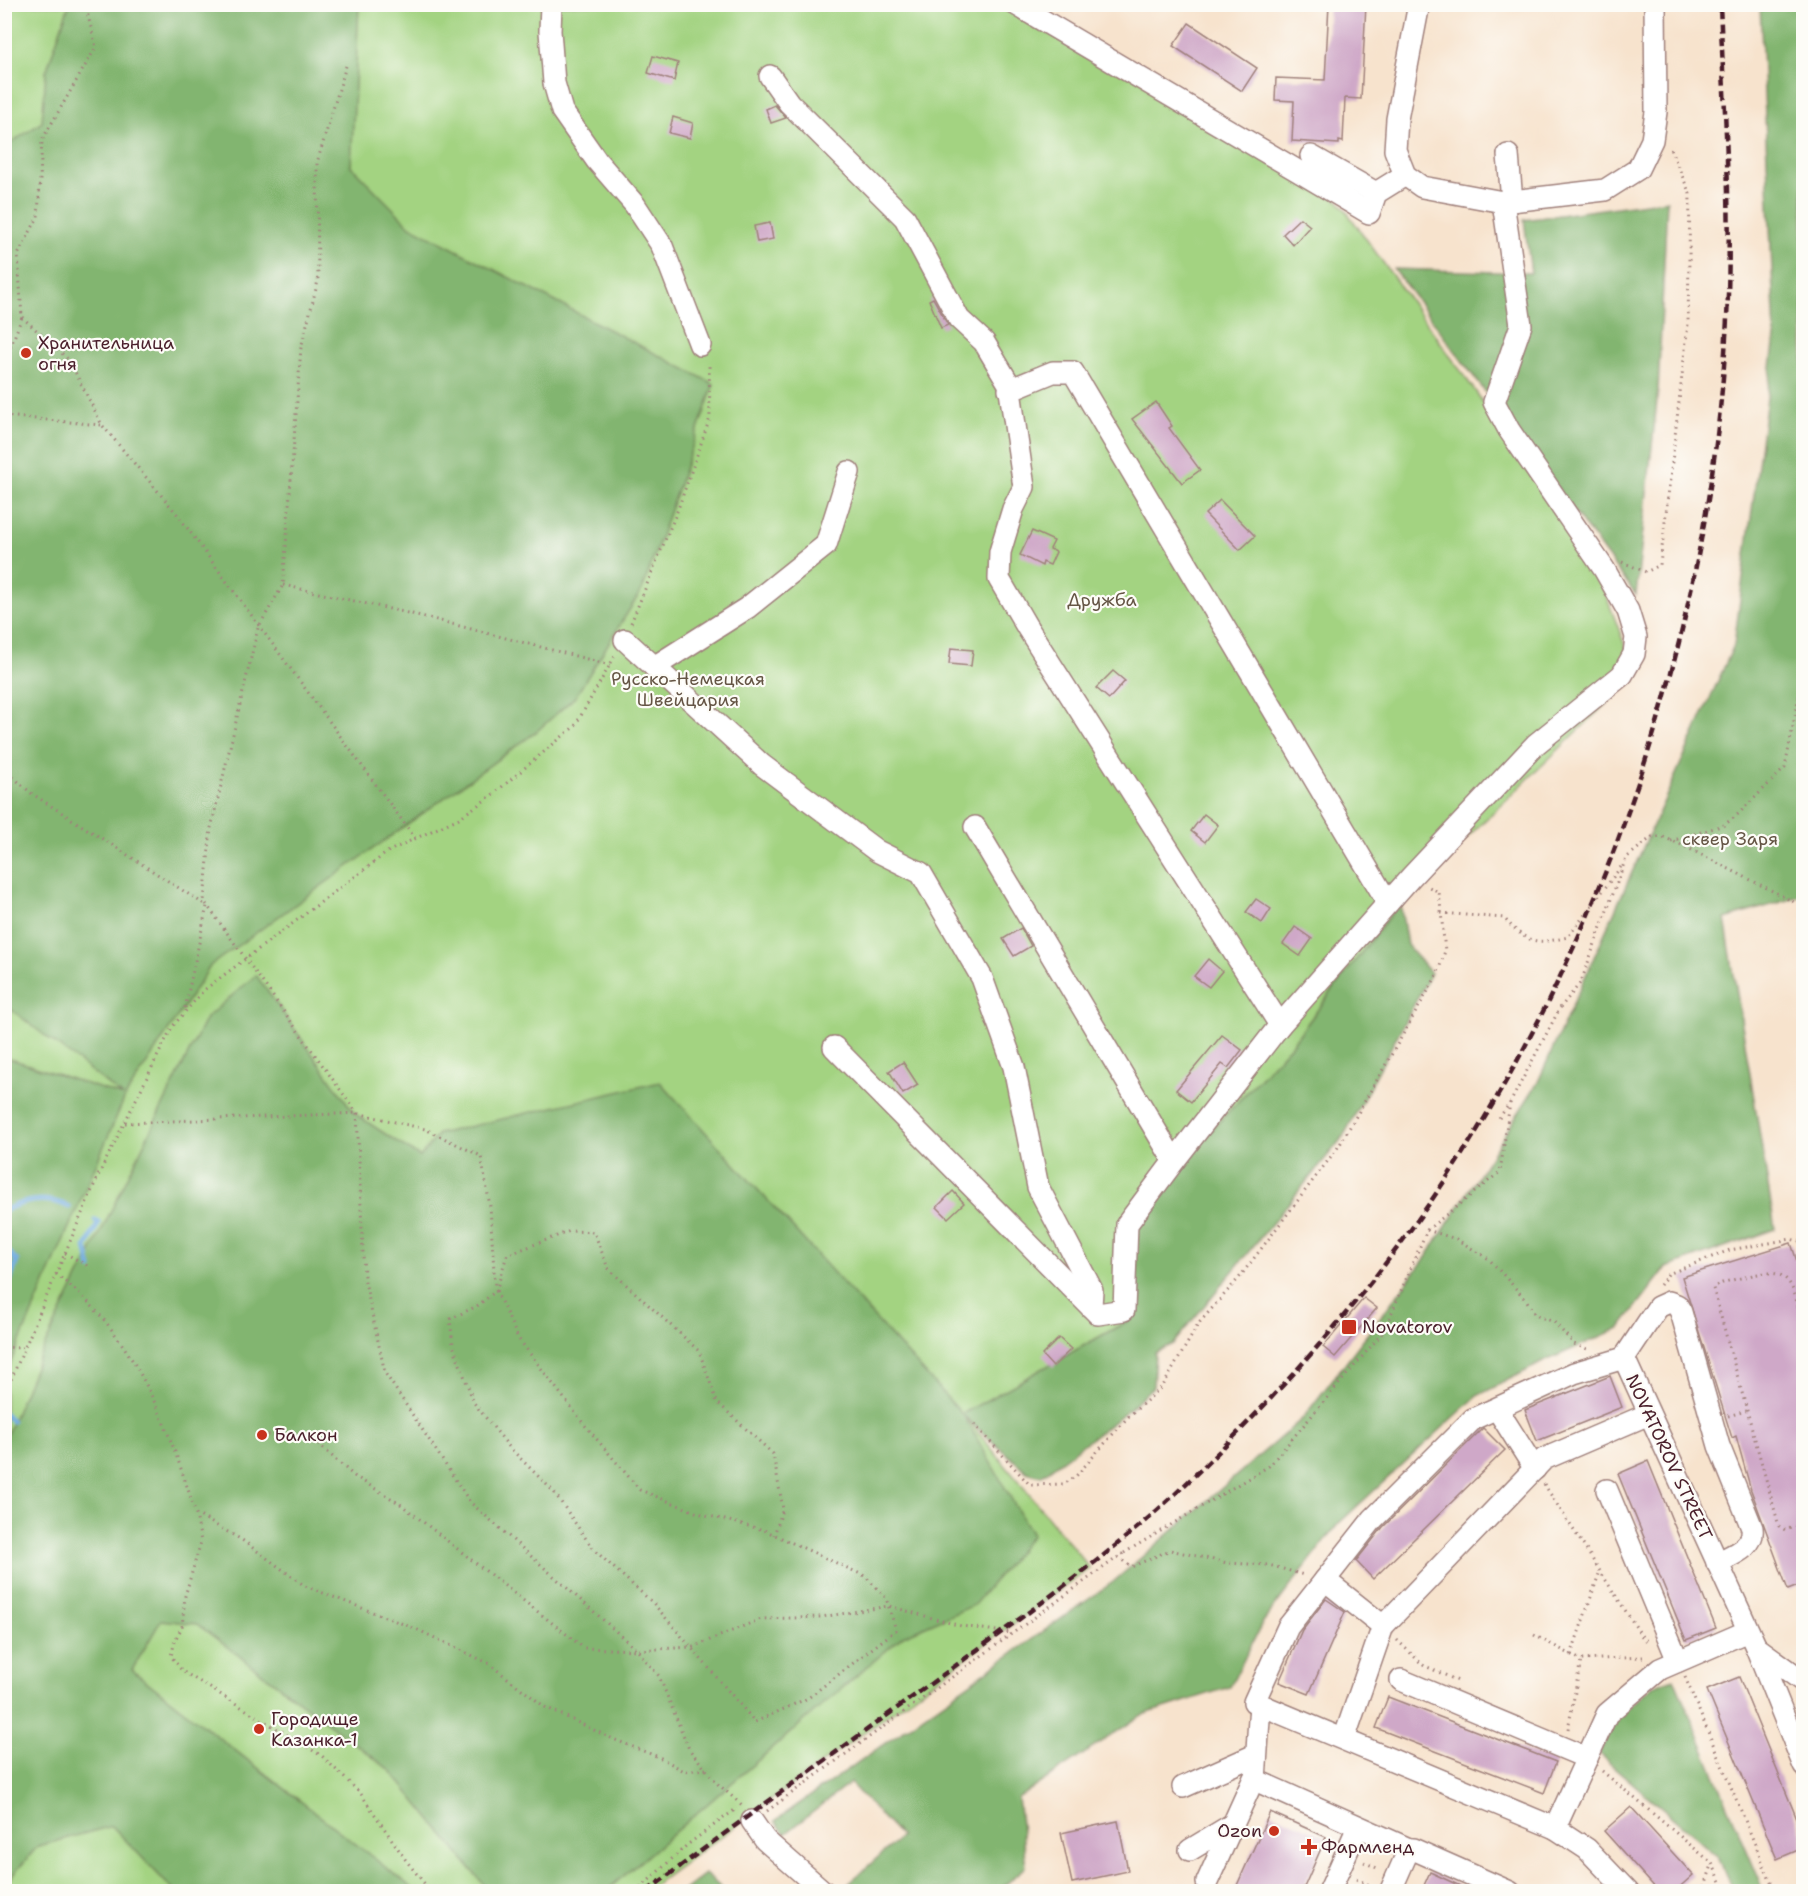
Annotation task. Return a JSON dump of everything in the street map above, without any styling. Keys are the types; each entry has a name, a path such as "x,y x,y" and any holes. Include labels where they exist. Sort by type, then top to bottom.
{"street":[{"path":"551,4 550,31 554,83 562,111 597,161 635,205 662,246 700,345"},
{"path":"1015,4 1369,213 1376,193 1405,175"},
{"path":"1419,4 1397,119 1395,150 1405,175 1422,188 1508,201 1605,190 1638,169 1652,134 1656,112 1655,4"},
{"path":"770,76 789,103 905,218 959,319 984,342 1010,390 1024,488 1013,509 1000,552 999,579 1280,1025"},
{"path":"834,1047 1098,1314 1124,1310 1127,1224 1280,1025 1411,877 1536,744 1622,675 1634,654 1636,638 1628,611 1614,586 1509,430 1494,402 1521,325 1508,201 1508,155"},
{"path":"1311,156 1376,193"},
{"path":"1010,390 1053,372 1073,372 1388,903"},
{"path":"654,667 747,608 826,545 849,472"},
{"path":"625,640 762,765 877,851 921,873 982,978 1014,1067 1038,1187 1092,1290 1091,1307"},
{"path":"975,827 1174,1161"},
{"path":"1621,1359 1658,1308 1669,1302 1677,1305 1681,1312 1719,1446 1752,1528 1752,1540 1747,1546 1717,1563"},
{"name":"NOVATOROV STREET","path":"1260,1704 1254,1702 1288,1627 1373,1519 1473,1419 1574,1373 1621,1359 1649,1414 1752,1639 1803,1766"},
{"path":"1497,1409 1535,1468"},
{"path":"1344,1739 1383,1626 1544,1459 1649,1414"},
{"path":"1607,1490 1678,1661"},
{"path":"1325,1580 1383,1626"},
{"path":"1555,1828 1607,1714 1660,1669 1678,1661 1752,1639 1803,1682"},
{"path":"1401,1680 1587,1758"},
{"path":"1207,1882 1254,1778 1260,1704 1555,1828 1587,1850 1628,1892"},
{"path":"1184,1787 1255,1755"},
{"path":"1254,1778 1409,1850 1418,1849 1510,1892"},
{"path":"747,1813 765,1840 824,1892"},
{"path":"1190,1850 1233,1824"},
{"path":"1329,1892 1358,1827"},
{"path":"1387,1885 1409,1850"}],"path":[{"path":"4,364 22,317 18,255 38,217 42,140 96,47 85,4"},
{"path":"345,66 317,163 318,281 301,348 283,585 258,628 211,828 204,901 357,1113 364,1277 385,1373 470,1502 637,1650 659,1676 689,1749 747,1813"},
{"path":"1618,560 1646,572 1660,565 1688,324 1690,194 1670,146 1652,134"},
{"path":"22,317 69,360 102,425 177,514 258,628 415,838"},
{"path":"4,1396 64,1253 124,1123 172,1027 204,990 389,852 467,813 575,726 625,640 678,509 710,417 709,360 700,345"},
{"path":"4,416 102,425"},
{"path":"283,585 421,616 610,665"},
{"path":"1669,841 1724,825 1785,768 1803,669"},
{"path":"4,769 31,794 207,906"},
{"path":"1441,912 1504,918 1519,935 1542,944 1569,937 1625,860 1652,837 1663,837 1684,846 1803,907"},
{"path":"1499,1118 1510,1103 1560,1008 1581,982 1625,860"},
{"path":"974,1424 1030,1485 1064,1484 1076,1476 1128,1417 1163,1386 1199,1323 1246,1269 1339,1146 1437,975 1445,951 1439,892 1411,877"},
{"path":"184,1013 207,906"},
{"path":"1118,1557 1269,1466 1384,1331 1427,1230 1500,1172 1510,1103"},
{"path":"124,1123 357,1113 425,1129 481,1156 490,1206 496,1290 518,1338 583,1423 640,1490 698,1513 774,1535 865,1576 886,1598 896,1630 808,1698 755,1722 693,1647 631,1581 593,1550 554,1492 510,1448 474,1403 453,1345 450,1319 477,1306 496,1290 507,1255 570,1231 594,1232 608,1268 699,1351 717,1402 773,1454 783,1509 774,1535"},
{"path":"1427,1230 1456,1239 1489,1259 1527,1301 1535,1315 1554,1322 1574,1344 1621,1359"},
{"path":"1655,1291 1668,1274 1730,1250 1791,1239 1803,1243"},
{"path":"64,1253 91,1268"},
{"path":"1803,1330 1790,1283 1776,1272 1761,1273 1713,1288 1780,1528 1785,1530 1803,1524"},
{"path":"56,1274 91,1305 145,1381 172,1438 196,1514 201,1542 185,1596 182,1627 171,1656 182,1671 322,1756 361,1794 405,1859 431,1892"},
{"path":"1797,1309 1803,1307"},
{"path":"4,1347 24,1348"},
{"path":"1725,1417 1746,1411"},
{"path":"262,1435 307,1434 354,1476 399,1503 584,1648 637,1650 693,1647 761,1619 822,1617 889,1606 961,1626 1013,1633"},
{"path":"1535,1468 1643,1638 1678,1661 1775,1892"},
{"path":"196,1514 242,1540 305,1586 416,1629 488,1663 545,1707 613,1739 661,1758 684,1771 706,1769"},
{"path":"1118,1557 1131,1567 1170,1550 1227,1563 1269,1565 1325,1580"},
{"path":"636,1892 687,1845 747,1813 1013,1633 1125,1552"},
{"path":"1571,1654 1600,1571"},
{"path":"1383,1626 1423,1665 1464,1684"},
{"path":"1534,1635 1581,1660 1652,1657"},
{"path":"1558,1726 1568,1731 1581,1660"},
{"path":"1587,1758 1712,1863 1726,1892"},
{"path":"1342,1862 1387,1885"},
{"path":"1342,1862 1387,1885"},
{"path":"1703,1892 1712,1863"}],"green space":[{"name":"Русско-Немецкая Швейцария","path":"5,5 1037,5 1035,9 1339,201 1478,395 1598,574 1636,675 1400,902 1291,1045 1127,1220 1133,1318 963,1414 1090,1568 646,1891 5,1892"},
{"path":"69,5 359,5 351,166 410,226 714,384 643,588 575,697 536,732 211,965 125,1097 5,1376 5,1057 123,1096 4,1004 5,147 42,122 46,72"},
{"name":"сквер Заря","path":"1760,5 1803,5 1804,895 1725,919 1775,1229 1666,1268 1620,1328 1541,1363 1477,1396 1338,1524 1263,1622 1230,1687 1142,1715 1018,1798 1026,1867 998,1891 844,1891 842,1889 901,1837 850,1783 785,1834 775,1821 1113,1582 1303,1418 1427,1256 1537,1084 1734,645 1775,337"},
{"path":"1667,200 1658,391 1636,595 1394,269 1531,273 1524,220"},
{"path":"1400,902 1407,945 1431,973 1343,1137 1173,1344 1155,1352 1153,1387 1116,1420 1041,1476 1027,1472 964,1416 1032,1535 974,1605 903,1636 606,1891 489,1891 391,1771 197,1624 161,1620 132,1670 416,1891 174,1891 112,1826 38,1846 5,1884 5,1439 40,1355 206,1018 256,975 355,1114 420,1157 438,1134 660,1082 962,1414 1133,1318 1127,1220 1291,1045"},
{"path":"1674,1678 1764,1891 1733,1891 1718,1857 1599,1754 1615,1719 1655,1685"},
{"path":"705,1874 725,1891 683,1891"}],"building":[{"path":"1329,4 1366,4 1361,99 1345,98 1343,142 1339,141 1339,144 1292,141 1294,101 1275,100 1276,78 1325,80"},
{"path":"1189,23 1257,68 1242,91 1173,46"},
{"path":"653,56 678,63 674,81 648,73"},
{"path":"775,105 786,118 771,123 766,109"},
{"path":"673,117 693,123 690,138 669,133"},
{"path":"1300,218 1310,226 1293,245 1283,234"},
{"path":"770,223 773,239 757,242 754,226"},
{"path":"933,298 948,325 941,328 929,300"},
{"path":"1156,402 1172,426 1169,428 1200,470 1182,483 1132,419"},
{"path":"1220,500 1255,536 1240,550 1205,514"},
{"path":"1032,531 1054,541 1050,549 1056,552 1050,565 1043,562 1042,566 1020,555"},
{"path":"951,648 973,650 971,666 949,664"},
{"path":"1113,671 1125,681 1109,699 1096,688"},
{"path":"1204,814 1218,825 1205,842 1191,831"},
{"path":"1256,899 1271,909 1262,923 1246,912"},
{"path":"1295,927 1312,939 1300,956 1283,944"},
{"path":"1021,928 1031,946 1014,956 1003,939"},
{"path":"1208,959 1222,971 1209,987 1194,976"},
{"path":"1222,1035 1242,1050 1228,1068 1222,1064 1191,1102 1176,1090"},
{"path":"903,1062 918,1085 903,1094 889,1071"},
{"path":"953,1191 964,1203 948,1218 937,1207"},
{"path":"1791,1243 1803,1280 1803,1584 1788,1590 1751,1490 1736,1436 1732,1438 1682,1277"},
{"path":"1364,1298 1377,1308 1335,1357 1323,1347"},
{"path":"1059,1338 1071,1349 1053,1367 1042,1355"},
{"path":"1610,1376 1622,1407 1537,1441 1525,1410"},
{"path":"1483,1428 1505,1450 1373,1579 1356,1561 1383,1527"},
{"path":"1648,1461 1716,1628 1686,1640 1618,1474"},
{"path":"1326,1599 1345,1612 1309,1694 1279,1682 1302,1630"},
{"path":"1739,1677 1803,1834 1803,1848 1777,1859 1707,1690"},
{"path":"1388,1697 1556,1762 1544,1793 1376,1728"},
{"path":"1631,1807 1693,1875 1674,1892 1659,1892 1604,1831"},
{"path":"1270,1812 1326,1837 1302,1892 1234,1892"},
{"path":"1118,1821 1128,1871 1072,1883 1061,1833"},
{"path":"1430,1872 1473,1892 1421,1892"}],"waterway":[{"path":"4,1211 20,1204 36,1201 52,1201 69,1207"},
{"path":"91,1268 86,1247 99,1222 95,1220"},
{"path":"4,1247 17,1261 4,1297"},
{"path":"4,1413 12,1421"}],"railway":[{"path":"646,1892 1067,1584 1122,1541 1174,1495 1237,1434 1325,1338 1406,1236 1475,1133 1537,1023 1591,908 1636,789 1673,667 1700,543 1719,418 1728,294 1728,186 1720,4"}],"place":[{"name":"Хранительница огня","path":"26,353"},
{"name":"Novatorov","path":"1349,1327"},
{"name":"Балкон","path":"262,1435"},
{"name":"Городище Казанка-1","path":"259,1729"},
{"name":"Ozon","path":"1274,1831"},
{"name":"Фармленд","path":"1309,1847"}],"park label":[{"name":"Дружба","path":"1102,600"}]}
